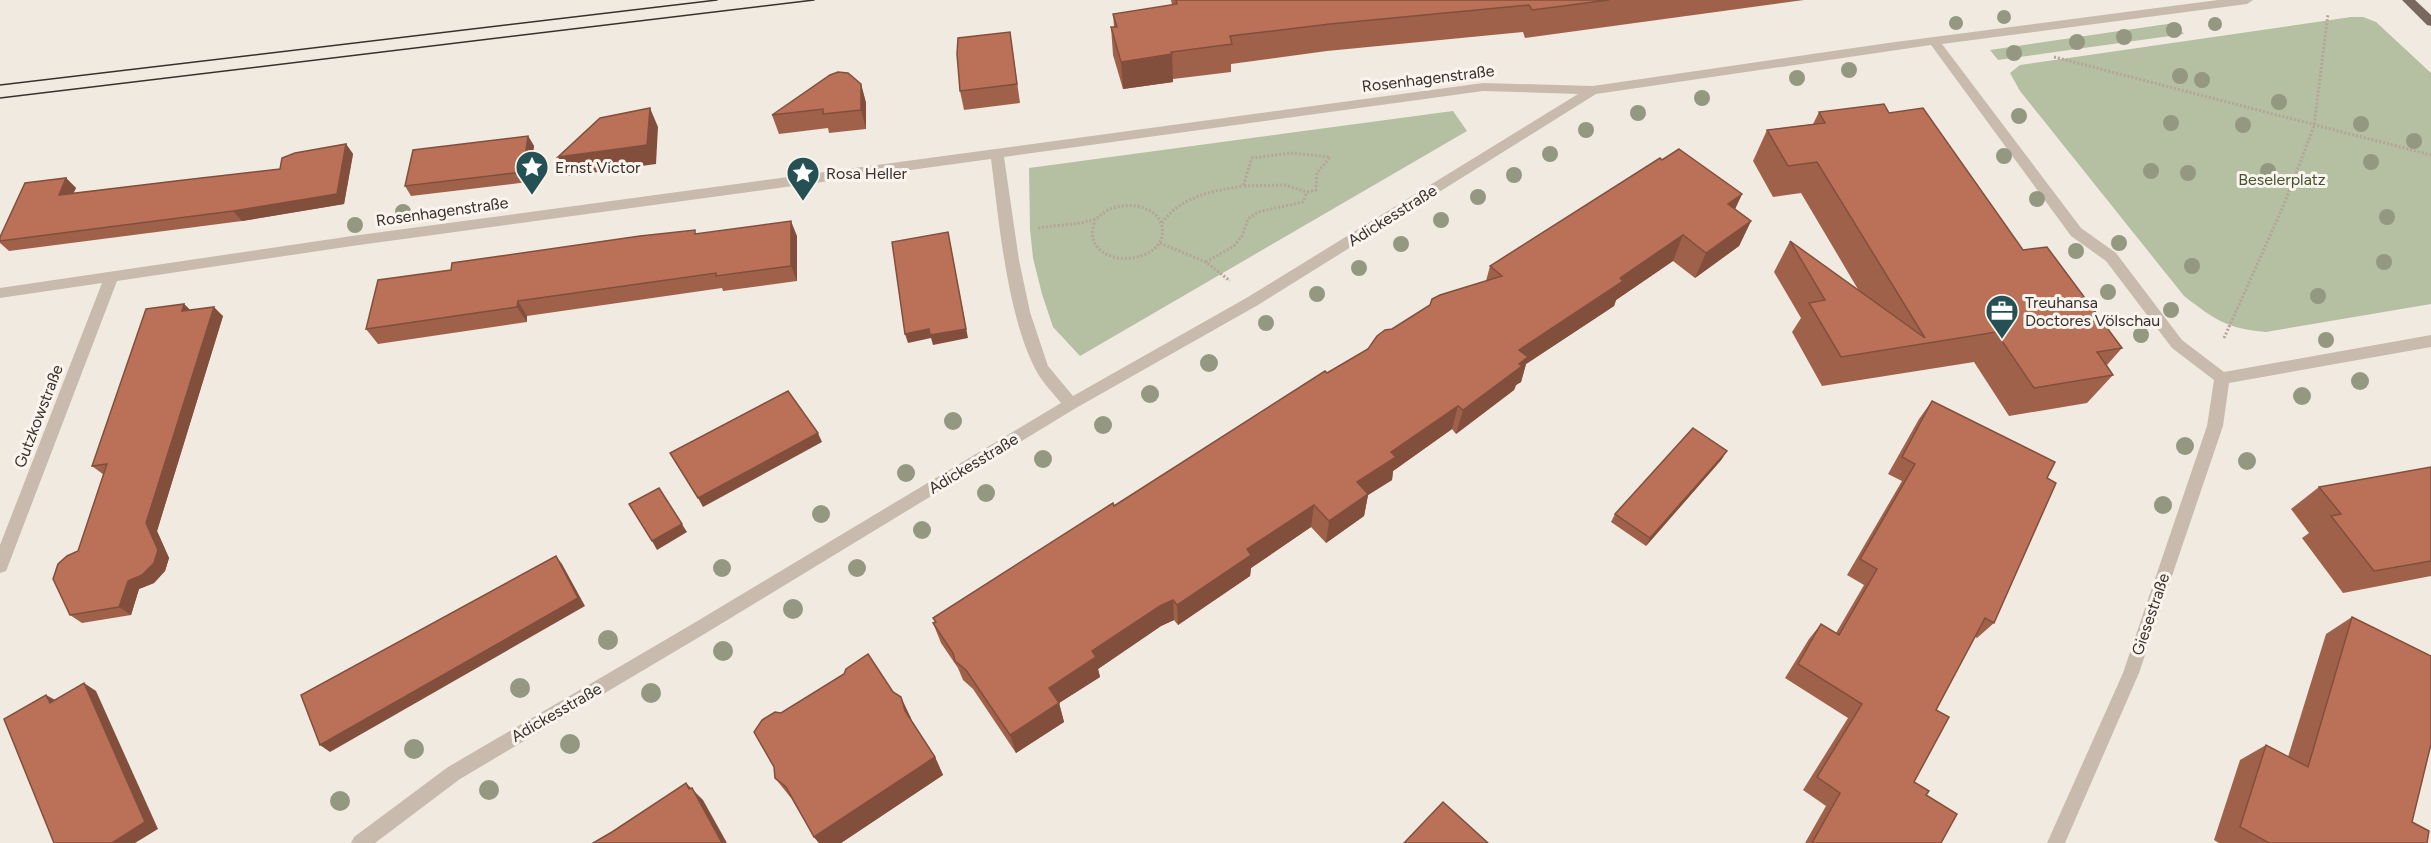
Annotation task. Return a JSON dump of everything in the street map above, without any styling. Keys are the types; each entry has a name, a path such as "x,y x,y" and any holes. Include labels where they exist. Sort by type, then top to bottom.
{"main road":[{"path":"2408,0 2431,22"}],"street":[{"path":"2247,0 1934,41 2076,232 2111,257 2177,344 2222,378 2431,341"},
{"name":"Rosenhagenstraße","path":"0,293 364,240 1484,87 1593,90 1934,41"},
{"name":"Adickesstraße","path":"360,843 454,772 695,631 1071,404 1253,301 1593,90"},
{"path":"997,154 1011,260 1025,315 1041,365 1071,404"},
{"name":"Gutzkowstraße","path":"0,566 111,278"},
{"name":"Giesestraße","path":"2056,843 2131,673 2216,426 2222,378"}],"path":[{"path":"2224,338 2283,207 2314,126 2328,14"},
{"path":"2054,57 2314,126 2431,154"},
{"path":"1162,223 1167,212 1190,199 1219,190 1243,186 1285,185 1307,192 1316,190 1317,173 1330,157 1316,152 1266,153 1252,158 1243,186"},
{"path":"1206,262 1238,245 1245,234 1248,219 1258,212 1303,202 1307,192"},
{"path":"1131,205 1144,208 1155,214 1162,223 1164,234 1160,243 1151,252 1138,258 1124,259 1110,256 1099,250 1092,240 1091,230 1095,220 1105,212 1117,207 1131,205"},
{"path":"1030,229 1095,220"},
{"path":"1160,243 1206,262 1253,301"}],"green space":[{"name":"Beselerplatz","path":"2363,17 2376,22 2431,73 2431,304 2266,332 2253,331 2222,322 2184,296 2020,91 2010,73 2020,65"},
{"path":"2174,23 2184,34 1998,60 1990,50"},
{"path":"1453,111 1467,131 1080,356 1053,327 1033,258 1029,168"}],"building":[{"path":"1176,0 1609,0 1532,10 1529,5 1230,36 1232,44 1171,52 1172,54 1121,62 1111,27 1117,27 1113,14 1177,4"},
{"path":"1010,32 1017,84 960,91 958,38"},
{"path":"838,72 848,73 861,84 861,110 823,114 823,109 772,115 830,75"},
{"path":"1884,104 1889,113 1923,108 2023,250 2047,247 2122,348 2097,352 2113,375 2034,388 1996,332 1841,357 1809,303 1825,300 1790,241 1925,338 1817,162 1788,166 1767,130 1825,123 1819,112"},
{"path":"650,108 647,145 558,157 600,118"},
{"path":"528,136 523,172 405,186 413,150"},
{"path":"346,144 337,194 233,211 0,241 25,183 66,178 59,195 280,169 282,158 295,153"},
{"path":"1679,149 1742,194 1728,204 1751,221 1706,253 1683,235 1620,278 1623,281 1519,350 1528,357 1519,364 1522,366 1463,410 1458,406 1391,452 1396,457 1357,482 1368,494 1329,521 1314,505 1247,549 1251,555 1177,605 1173,600 1160,606 1092,651 1096,657 1049,688 1059,703 1010,735 966,670 955,661 953,653 933,623 936,622 933,618 1325,371 1327,373 1368,349 1377,336 1430,305 1432,299 1502,276 1490,266 1660,158 1662,160"},
{"path":"791,221 791,266 716,276 716,273 518,301 517,307 366,329 378,280 451,270 452,263 640,236 695,230 695,234"},
{"path":"948,232 966,329 930,335 929,329 905,334 892,242"},
{"path":"184,304 182,311 214,307 146,523 158,550 154,563 142,575 128,581 119,607 70,615 53,579 58,564 67,556 78,551 107,464 92,466 146,309"},
{"path":"788,391 818,433 698,498 670,453"},
{"path":"1932,401 2055,462 2047,478 2056,483 1994,623 1985,618 1936,710 1949,717 1914,782 1929,791 1926,795 1957,814 1941,843 1812,843 1840,793 1817,777 1862,704 1798,664 1821,624 1839,635 1877,569 1860,559 1915,464 1902,457"},
{"path":"1693,428 1727,451 1650,538 1615,514"},
{"path":"2431,467 2431,561 2374,571 2331,516 2341,514 2319,487"},
{"path":"659,488 682,524 652,541 629,504"},
{"path":"556,556 578,598 320,745 301,695"},
{"path":"2352,617 2431,656 2431,744 2412,822 2429,831 2427,843 2269,843 2240,827 2266,745 2308,767"},
{"path":"868,654 893,692 901,697 905,711 935,757 814,837 786,787 775,778 774,767 754,732 762,720 775,712 781,713 844,674 846,669"},
{"path":"84,683 145,822 112,843 54,843 4,719 46,695 50,703"},
{"path":"686,783 689,789 692,788 722,843 593,843 612,832"},
{"path":"1443,802 1488,843 1404,843"}],"tram line":[{"path":"0,85 717,0"},
{"path":"0,98 814,0"}],"place":[{"name":"Ernst Victor","path":"532,196"},
{"name":"Rosa Heller","path":"803,202"},
{"name":"Treuhansa Doctores Völschau","path":"2002,340"}]}
